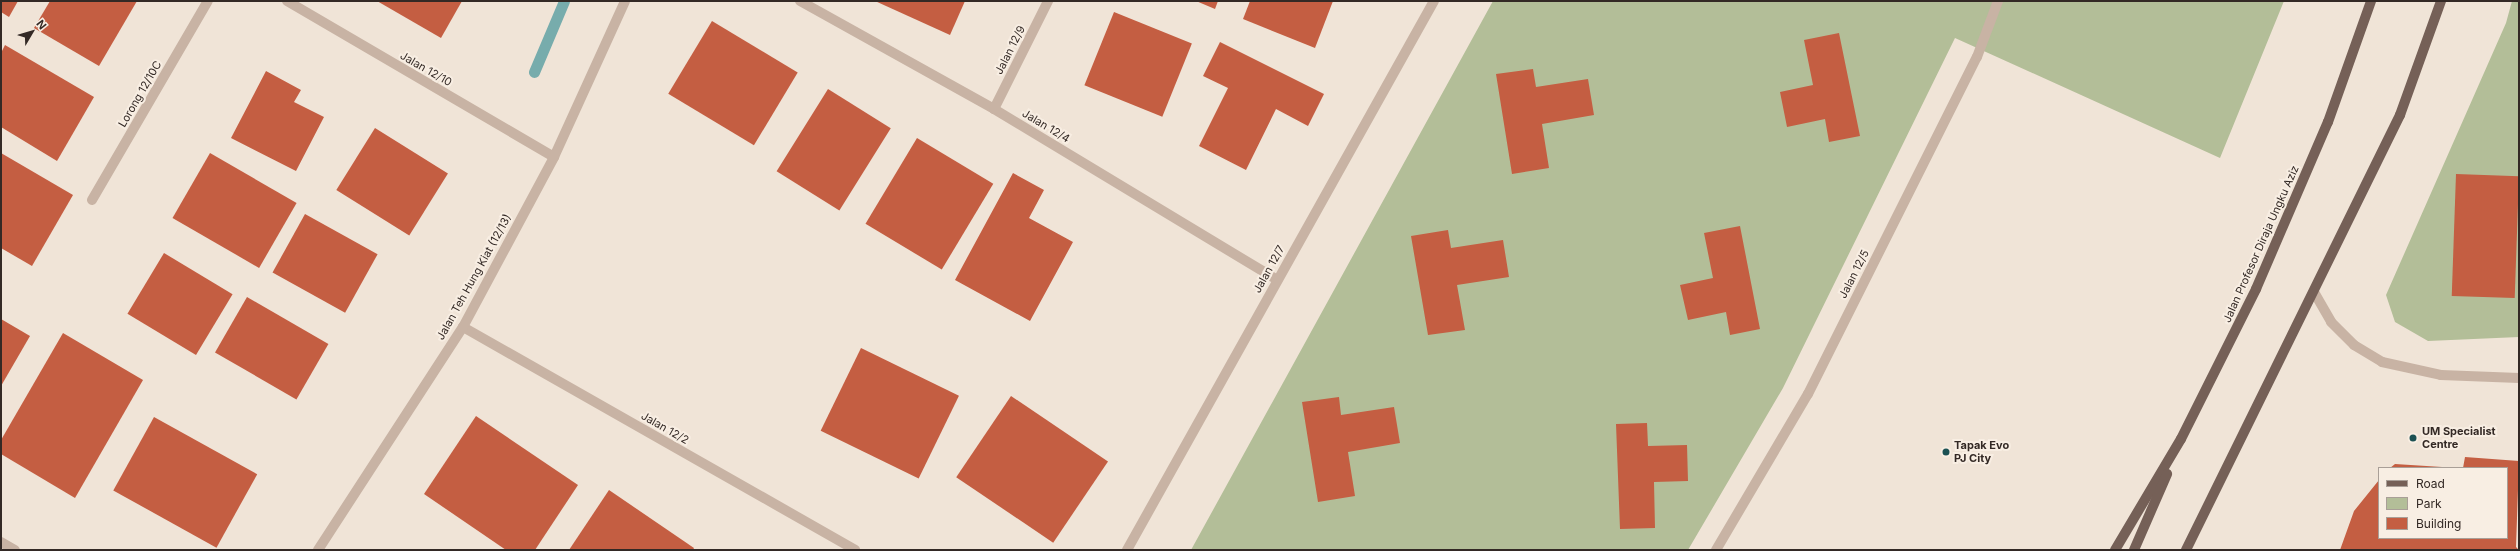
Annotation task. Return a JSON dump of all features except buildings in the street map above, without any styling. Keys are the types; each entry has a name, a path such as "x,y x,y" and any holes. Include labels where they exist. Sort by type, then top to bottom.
{"main road":[{"name":"Jalan Profesor Diraja Ungku Aziz","path":"2115,550 2182,439 2256,289 2328,122 2372,1"},
{"path":"2186,550 2400,115 2441,1"},
{"path":"2134,550 2182,439"}],"street":[{"name":"Lorong 12/10C","path":"92,200 208,1"},
{"name":"Jalan 12/10","path":"287,1 554,157"},
{"name":"Jalan Teh Hung Kiat (12/13)","path":"318,550 463,327 554,157 625,1"},
{"name":"Jalan 12/4","path":"800,1 994,109 1276,279"},
{"name":"Jalan 12/9","path":"994,109 1048,1"},
{"name":"Jalan 12/7","path":"1127,550 1276,279 1434,1"},
{"name":"Jalan 12/5","path":"1716,550 1811,387 1977,57 1998,1"},
{"path":"2314,292 2331,322 2354,345 2382,362 2441,375 2519,378"},
{"name":"Jalan 12/2","path":"463,327 855,550"},
{"path":"1,542 15,550"}],"green space":[{"path":"1493,1 2284,1 2220,158 1955,38 1783,388 1688,550 1191,550"},
{"path":"2512,1 2519,1 2519,337 2428,341 2395,322 2386,295 2506,23"}],"waterway":[{"path":"534,72 564,1"}],"place":[{"name":"UM Specialist Centre","path":"2413,438"},
{"name":"Tapak Evo PJ City","path":"1946,452"}]}
